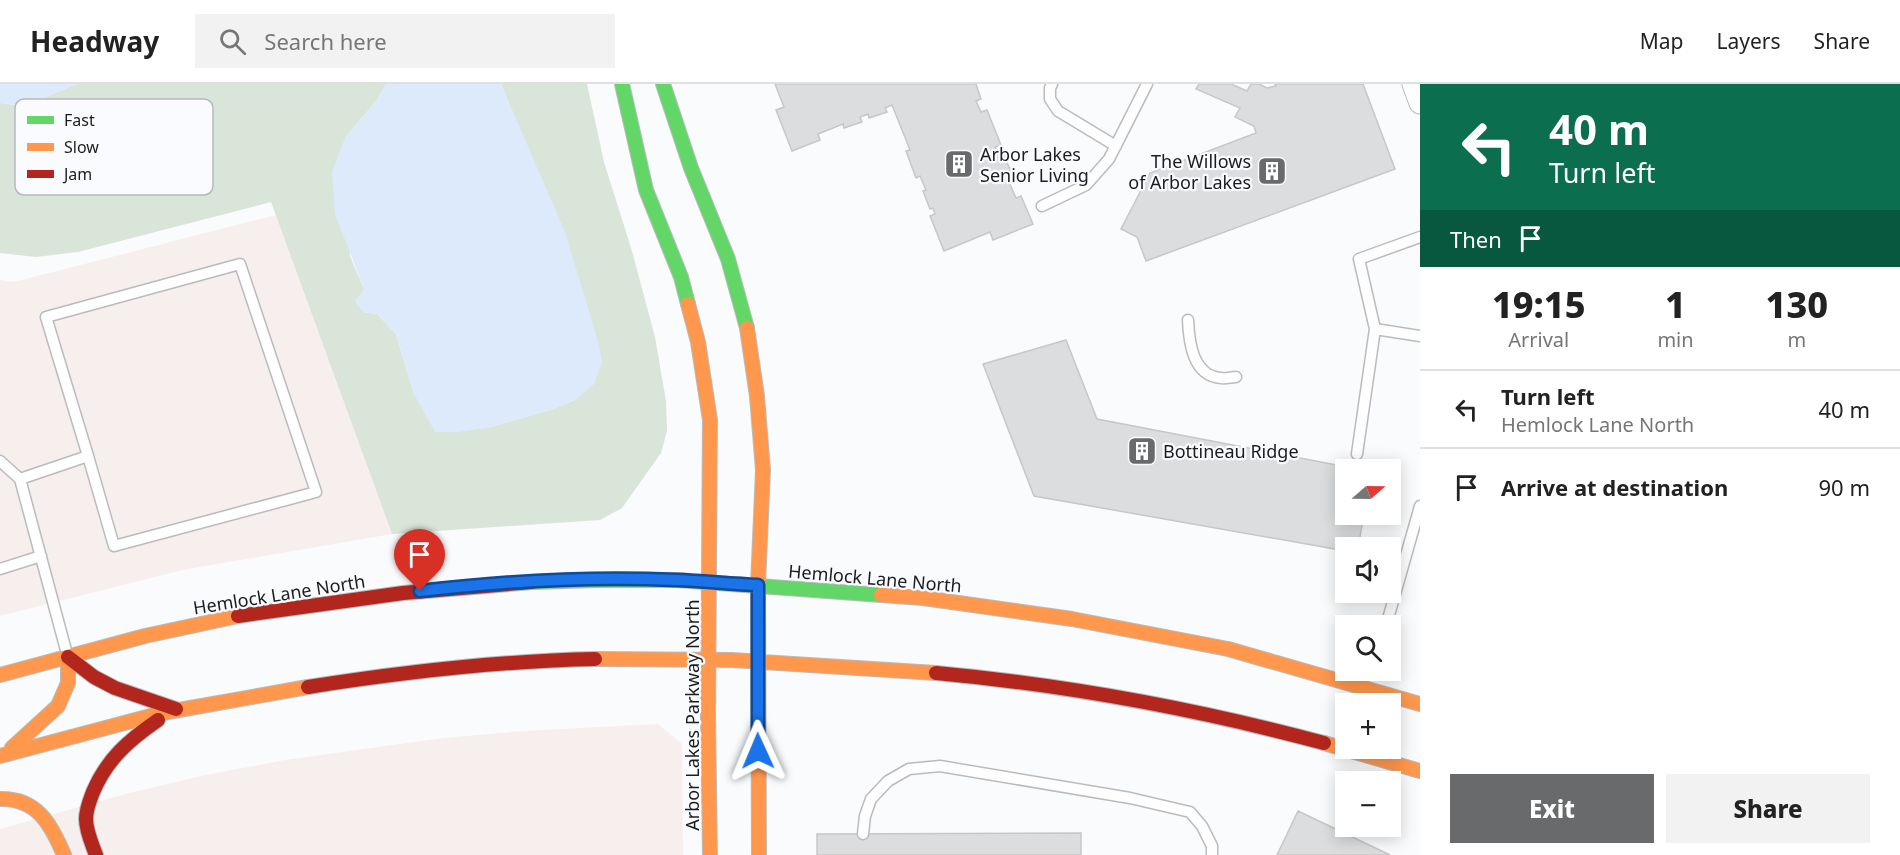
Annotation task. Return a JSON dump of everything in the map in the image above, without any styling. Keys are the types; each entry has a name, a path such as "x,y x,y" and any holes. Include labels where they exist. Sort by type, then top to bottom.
{"main road":[{"name":"Arbor Lakes Parkway North","path":"622,84 646,190 681,277 698,342 710,420 708,659 710,855"},
{"path":"663,84 691,168 728,258 747,330 757,396 763,470 758,585 759,855"},
{"name":"Hemlock Lane North","path":"0,675 194,625 282,608 460,587 579,580 648,579 923,598 1083,621 1228,650 1370,684 1420,704"},
{"path":"68,657 94,677 115,688 176,709"},
{"path":"3,755 58,706 68,683 68,657"},
{"path":"3,755 116,723 176,709 302,687 489,665 619,658 708,659 866,667 973,676 1089,692 1225,718 1420,771"},
{"path":"96,855 86,821 87,808 100,775 118,749 130,738 176,709"},
{"path":"0,799 18,799 33,808 47,821 64,855"}],"street":[{"path":"1413,84 1420,103"}],"lane":[{"path":"1052,84 1050,99 1058,111 1116,146"},
{"path":"1042,206 1086,185 1109,159 1147,84"},
{"path":"1357,454 1374,329 1359,259 1420,237"},
{"path":"240,264 316,492 114,546 88,456 46,317 240,264"},
{"path":"1188,320 1193,357 1207,374 1221,379 1236,377"},
{"path":"1374,329 1420,336"},
{"path":"20,479 88,456"},
{"path":"0,461 20,479 68,657"},
{"path":"1389,615 1420,509"},
{"path":"0,569 41,556"},
{"path":"863,834 865,816 871,799 888,781 909,769 940,766 1130,798 1190,812 1202,826 1212,846 1212,855"}],"shaded area":[{"path":"77,84 386,84 377,100 345,138 350,256 364,289 363,312 377,314 396,334 414,394 487,428 550,410 575,400 597,341 585,301 501,84 587,84 604,162 632,251 655,337 666,401 667,431 661,453 622,508 600,520 392,534 271,202 78,252 36,257 0,253 0,103 15,105 15,195 213,195 213,99 41,99"},
{"path":"276,215 392,534 182,570 0,616 0,280 14,282"},
{"path":"658,724 682,744 683,855 0,855 0,829 129,793 206,775 285,760 443,738"}],"water":[{"path":"0,84 77,84 41,99 15,99 15,105 0,103"},
{"path":"386,84 501,84 565,232 598,341 602,362 594,384 575,400 550,410 487,428 435,432 414,394 396,334 377,314 363,312 355,301 364,289 335,214 332,172 345,138 377,100"}],"building":[{"name":"Arbor Lakes Senior Living","path":"775,84 976,84 981,99 976,101 981,112 987,110 1001,145 995,147 999,156 1003,154 1011,171 1005,173 1016,198 1021,196 1033,224 993,240 990,232 944,251 930,216 935,214 933,208 930,209 920,176 916,178 906,151 910,150 892,105 885,108 887,112 869,118 868,114 860,117 862,122 844,128 843,124 818,134 820,140 792,151 776,110 784,107"},
{"name":"The Willows of Arbor Lakes","path":"1199,84 1231,84 1247,91 1251,84 1259,84 1267,88 1276,86 1275,84 1363,84 1395,169 1146,261 1137,237 1121,229 1150,173 1256,133 1254,126 1235,117 1240,108 1196,89"},
{"name":"Bottineau Ridge","path":"1066,340 1097,419 1335,465 1335,525 1362,525 1360,537 1335,537 1335,549 1034,496 983,364"},
{"path":"1298,811 1335,829 1335,837 1352,837 1390,855 1277,855"},
{"path":"1081,833 1081,855 817,855 817,834"}],"traffic: fast":[{"path":"622,84 646,190 681,277 688,304"},
{"path":"663,84 691,168 728,259 747,328"},
{"path":"532,582 677,580 881,595"}],"traffic: slow":[{"path":"688,304 698,342 710,420 708,717 710,855"},
{"path":"747,328 757,396 763,470 758,585 759,855"},
{"path":"881,595 923,598 1072,619 1228,649 1420,704"},
{"path":"0,675 145,636 238,616"},
{"path":"12,748 58,706 68,683 68,657"},
{"path":"595,659 732,660 936,673"},
{"path":"0,756 162,713 308,687"},
{"path":"1324,743 1420,771"},
{"path":"0,799 13,800 33,808 48,823 64,855"}],"traffic: jam":[{"path":"238,616 403,593 532,582"},
{"path":"68,657 94,677 115,688 176,709"},
{"path":"308,687 451,668 595,659"},
{"path":"936,673 1083,691 1228,719 1324,743"},
{"path":"96,855 88,833 86,819 93,792 105,770 120,751 158,720"}],"place":[{"name":"Arbor Lakes Senior Living","path":"959,164"},
{"name":"The Willows of Arbor Lakes","path":"1272,171"},
{"name":"Bottineau Ridge","path":"1142,451"}],"route":[{"path":"420,591 526,582 618,579 758,585 758,751"}]}
